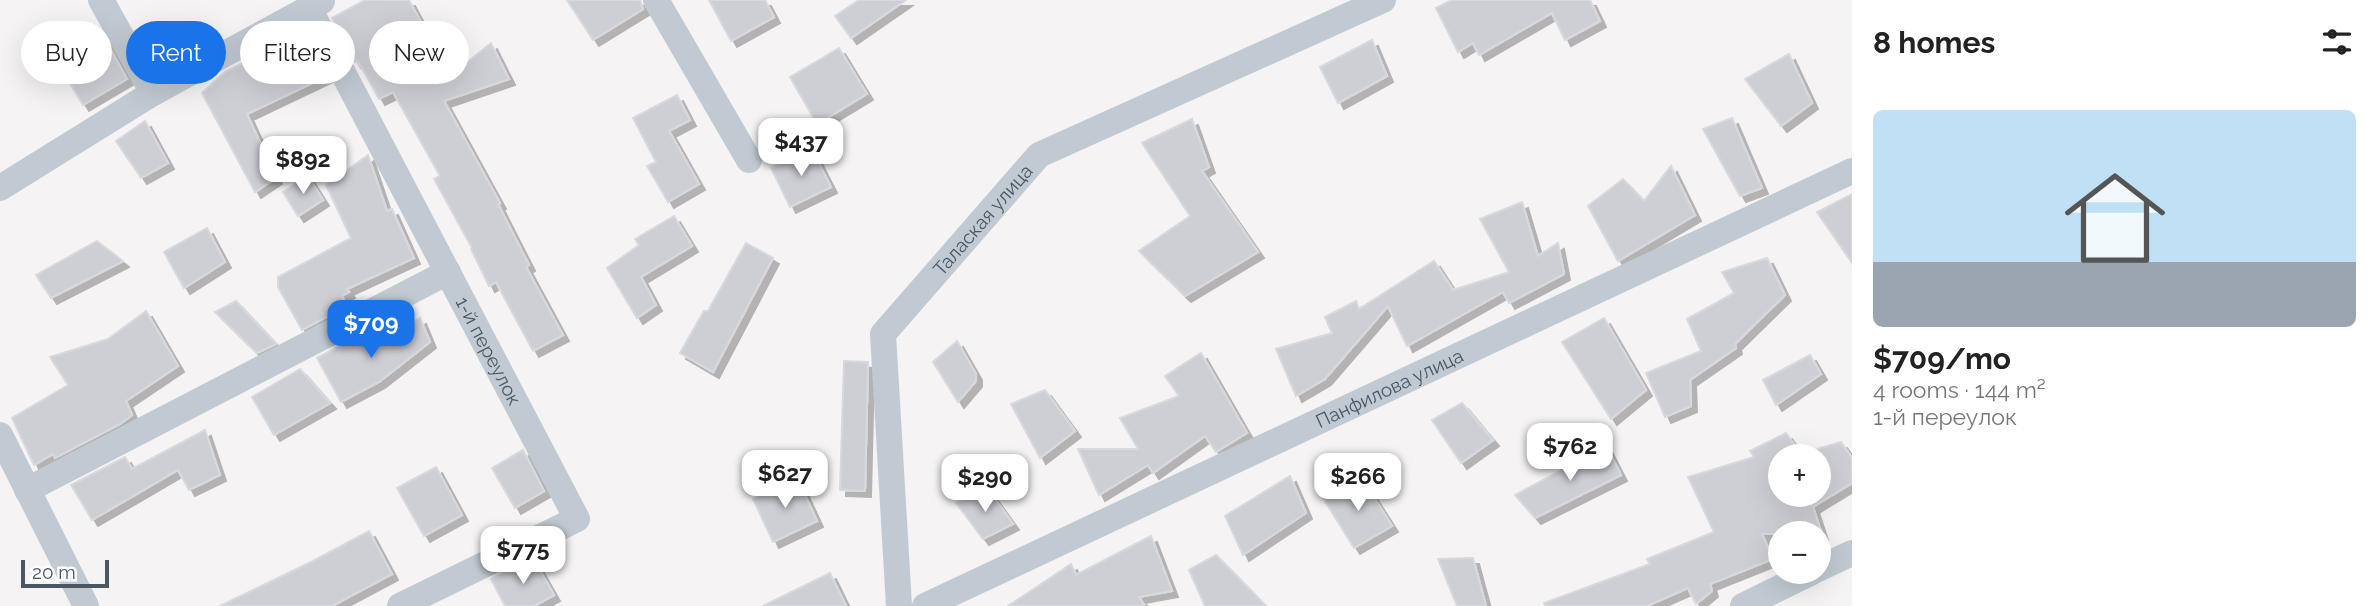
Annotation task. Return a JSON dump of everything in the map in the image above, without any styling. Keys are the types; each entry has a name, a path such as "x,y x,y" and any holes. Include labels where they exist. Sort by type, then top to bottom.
{"street":[{"path":"101,0 153,93"},
{"path":"656,0 749,160"},
{"name":"Талаская улица","path":"899,606 883,334 1039,155 1383,0"},
{"path":"0,188 153,93 316,4"},
{"name":"1-й переулок","path":"316,4 448,272 577,519 400,606"},
{"name":"Панфилова улица","path":"925,606 1852,171"},
{"path":"27,490 448,272"},
{"path":"0,435 86,606"},
{"path":"1831,563 1852,553"},
{"path":"1743,606 1788,584"}],"building":[{"path":"365,0 409,0 420,21 369,21 369,81 358,61 355,62 355,21 334,21 332,18"},
{"path":"567,0 640,0 643,9 593,40"},
{"path":"709,0 765,0 774,17 731,41"},
{"path":"859,0 906,0 851,38 835,16"},
{"path":"1452,0 1590,0 1600,21 1565,40 1552,13 1479,55 1473,43 1458,52 1436,8"},
{"path":"1372,40 1387,76 1338,103 1320,67"},
{"path":"491,43 509,79 444,101 500,203 498,204 529,265 526,267 563,335 533,351 496,282 489,286 472,248 434,179 440,176 393,92 379,99 371,84 469,84 469,61"},
{"path":"839,48 867,94 817,124 790,77"},
{"path":"112,52 126,80 83,105 70,84 112,84"},
{"path":"1789,54 1812,103 1781,126 1745,79"},
{"path":"240,64 240,84 310,84 247,114 276,178 255,192 202,93 212,84 226,84 226,71"},
{"path":"677,95 690,120 669,131 699,184 668,202 647,166 656,162 633,118"},
{"path":"1732,118 1762,188 1740,196 1703,129"},
{"path":"1192,119 1209,167 1202,171 1258,252 1185,296 1139,251 1190,216 1142,143"},
{"path":"145,121 168,163 141,178 116,141"},
{"path":"811,148 831,187 790,207 771,168"},
{"path":"368,155 387,211 392,209 414,258 347,289 349,292 342,296 347,306 302,330 278,287 278,277 351,238 326,185"},
{"path":"1671,166 1695,215 1618,261 1588,206 1623,179 1644,201"},
{"path":"308,176 323,200 298,216 283,192"},
{"path":"1852,194 1852,263 1817,212"},
{"path":"1522,202 1538,256 1558,243 1564,274 1509,303 1503,292 1407,346 1388,306 1325,379 1296,396 1276,349 1332,333 1325,317 1356,301 1359,309 1434,261 1453,290 1509,272 1480,219"},
{"path":"674,216 692,246 641,277 656,305 637,318 607,268 639,245 635,239"},
{"path":"207,228 225,262 184,288 164,252"},
{"path":"97,241 123,261 51,298 36,275"},
{"path":"746,243 773,258 713,372 680,353 704,311 708,311"},
{"path":"1767,258 1785,295 1735,344 1736,348 1690,380 1691,406 1665,417 1646,373 1701,351 1687,319 1734,293 1722,272"},
{"path":"236,301 276,344 257,353 215,312"},
{"path":"146,311 178,366 126,401 132,415 120,424 55,458 53,454 34,465 12,418 68,385 50,357 108,339"},
{"path":"420,318 430,342 379,382 341,402 317,358 362,334 370,348"},
{"path":"1604,318 1646,390 1611,419 1562,342"},
{"path":"957,341 976,374 976,381 958,402 933,362"},
{"path":"1201,353 1247,433 1216,452 1205,436 1153,473 1148,465 1099,495 1078,449 1138,449 1120,418 1179,396 1165,376"},
{"path":"1810,355 1821,374 1776,405 1763,380"},
{"path":"844,361 868,362 865,491 840,490"},
{"path":"300,369 330,403 274,435 252,397"},
{"path":"1045,390 1075,431 1040,458 1011,404"},
{"path":"1462,403 1493,440 1461,463 1432,420"},
{"path":"205,430 220,475 189,490 178,470 92,520 71,485 125,457 132,469"},
{"path":"1786,433 1794,444 1768,444 1768,507 1813,507 1818,521 1768,521 1768,534 1762,534 1768,548 1768,561 1710,584 1712,591 1696,604 1688,588 1647,606 1545,606 1544,603 1650,564 1647,559 1714,532 1688,477 1754,457 1750,451"},
{"path":"1841,442 1852,458 1852,483 1831,496 1831,445"},
{"path":"1606,446 1621,475 1535,518 1515,495"},
{"path":"523,450 544,491 515,508 492,468"},
{"path":"436,467 462,515 424,536 397,488"},
{"path":"1290,476 1306,513 1243,555 1225,516"},
{"path":"797,478 817,521 773,542 753,499"},
{"path":"1363,480 1392,526 1354,548 1323,498"},
{"path":"988,489 1013,524 983,539 956,503"},
{"path":"369,531 392,574 332,606 220,606 313,561"},
{"path":"1151,536 1172,591 1139,597 1145,606 1008,606 1071,564 1076,575"},
{"path":"1216,555 1266,606 1205,606 1189,570"},
{"path":"533,558 554,595 534,606 505,606 491,579"},
{"path":"1473,558 1486,606 1457,606 1438,559"},
{"path":"830,573 846,606 763,606"}]}
